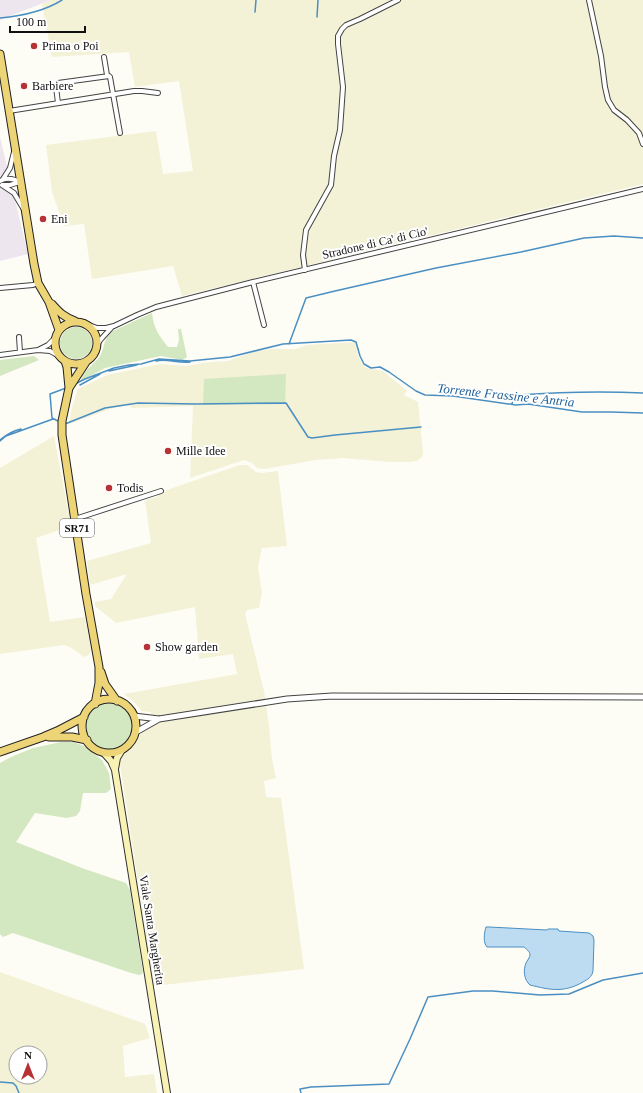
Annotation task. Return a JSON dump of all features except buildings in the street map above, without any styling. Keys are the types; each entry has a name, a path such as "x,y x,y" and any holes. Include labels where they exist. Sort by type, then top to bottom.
{"main road":[{"path":"0,54 38,284 49,302 59,330"},
{"path":"49,302 67,319 83,322 89,325 94,330 98,342"},
{"path":"55,338 63,325 75,321"},
{"name":"SR71","path":"55,338 56,350 67,367 69,388 62,421 62,435 86,594 99,667 99,683 95,704 88,710 84,717"},
{"name":"SR71","path":"69,388 86,362 95,354 98,342"},
{"path":"62,358 72,364 86,362"},
{"name":"SR71","path":"99,667 106,684 117,701 128,707 134,716"},
{"path":"95,704 105,700 117,701"},
{"path":"84,717 83,729 87,740 93,747 103,752 112,753 122,750 131,742 136,732 134,716"},
{"path":"0,752 43,737 84,717"},
{"path":"43,737 68,736 87,740"},
{"name":"Viale Santa Margherita","path":"115,770 117,758 122,750"},
{"name":"Viale Santa Margherita","path":"103,752 111,761 115,770 167,1093"}],"street":[{"path":"305,270 303,255 306,230 331,186 334,156 340,130 343,87 338,36 346,25 398,0"},
{"path":"589,0 601,56 608,100 614,110 627,120 639,133 643,144"},
{"path":"104,57 107,75 110,77 114,94 120,133"},
{"path":"58,103 56,87 58,83 107,75"},
{"path":"9,111 138,91 158,93"},
{"path":"1,182 12,163 15,148"},
{"path":"1,182 10,185 20,182"},
{"path":"1,182 14,193 21,203 26,217"},
{"name":"Stradone di Ca' di Cio'","path":"114,326 137,314 174,300 643,189"},
{"path":"253,282 264,325"},
{"path":"0,288 38,284"},
{"path":"89,325 97,328 114,326"},
{"path":"98,342 114,326"},
{"path":"19,337 20,352"},
{"path":"38,350 48,345 55,338"},
{"path":"0,354 38,350 50,351 62,358"},
{"path":"75,519 161,491"},
{"path":"134,716 159,719 286,699 332,696 643,697"},
{"path":"136,732 159,719"}],"shaded area":[{"path":"0,0 51,0 0,20"},
{"path":"51,0 643,0 643,184 182,296 173,266 92,279 84,224 64,226 52,192 46,145 156,131 163,174 193,171 179,81 135,87 129,52 52,57 42,4"},
{"path":"0,137 28,254 0,261"},
{"path":"356,342 358,356 365,368 383,371 407,391 404,395 418,402 423,452 422,457 417,461 390,462 343,458 316,460 264,469 257,468 252,463 244,460 190,478 193,406 132,408 128,405 110,409 69,424 72,407 78,389 107,375 160,364 186,366 228,361 253,352 271,349 296,349 307,345"},
{"path":"54,436 71,526 36,538 50,622 85,617 91,650 89,655 84,657 70,647 64,645 0,654 0,468"},
{"path":"240,465 247,465 256,472 262,473 278,471 287,546 262,548 258,567 262,594 259,608 247,610 245,614 264,691 272,759 276,778 264,781 266,797 281,798 304,969 154,986 120,764 121,758 135,744 142,732 146,728 152,726 151,712 142,711 124,694 237,674 233,654 199,659 195,607 116,623 95,606 95,602 111,599 127,574 90,585 87,561 151,543 145,500 157,497 161,492"},
{"path":"0,972 145,1024 150,1038 123,1046 125,1077 154,1074 157,1093 0,1093"}],"green space":[{"path":"152,313 157,331 168,347 177,347 179,340 178,329 181,329 187,357 182,360 161,356 105,368 80,382 86,371 98,359 107,338 113,331"},
{"path":"73,327 79,327 89,334 92,343 91,349 85,356 79,359 73,359 63,352 60,346 60,340 67,330"},
{"path":"34,356 39,360 0,376 0,360"},
{"path":"286,374 285,404 203,405 204,379"},
{"path":"109,703 122,707 128,713 132,726 128,739 122,745 109,749 96,745 90,739 86,726 90,713 96,707"},
{"path":"61,742 73,742 84,746 102,760 109,773 111,789 106,793 83,793 80,811 76,816 67,818 35,813 16,842 82,868 126,883 130,890 143,972 142,974 139,975 131,973 13,933 3,937 0,934 0,763 33,748"}],"water":[{"path":"486,927 547,930 558,929 559,931 589,933 593,936 594,940 592,975 587,980 570,988 557,990 530,985 525,978 524,972 526,963 530,956 529,951 524,947 487,947 484,938"}],"waterway":[{"path":"0,18 32,13 47,8 62,0"},
{"path":"255,12 256,0"},
{"path":"317,17 318,0"},
{"path":"289,344 306,298 436,268 521,252 584,238 614,236 643,238"},
{"name":"Torrente Frassine e Antria","path":"75,384 114,368 141,364 159,359 190,361 230,357 283,344 351,340 356,342 364,364 371,368 380,367 416,391 425,395 453,396 516,405 528,404 582,412 643,413"},
{"name":"Torrente Frassine e Antria","path":"156,361 164,360 190,362"},
{"name":"Torrente Frassine e Antria","path":"109,371 137,365"},
{"name":"Torrente Frassine e Antria","path":"80,385 100,374"},
{"name":"Torrente Frassine e Antria","path":"52,418 50,394 66,388"},
{"path":"512,404 514,397 518,395 580,392 643,393"},
{"path":"65,424 105,408 138,403 286,403 308,437 312,438 421,427"},
{"path":"52,418 60,422"},
{"name":"Torrente Frassine e Antria","path":"0,441 6,436 53,419"},
{"name":"Torrente Frassine e Antria","path":"0,440 10,433 21,429"},
{"path":"301,1093 300,1089 311,1087 389,1084 428,997 473,991 540,995 569,994 603,980 643,973"},
{"path":"0,1082 13,1083 19,1093"}],"place":[{"name":"Prima o Poi","path":"34,46"},
{"name":"Barbiere","path":"24,86"},
{"name":"Eni","path":"43,219"},
{"name":"Mille Idee","path":"168,451"},
{"name":"Todis","path":"109,488"},
{"name":"Show garden","path":"147,647"}]}
